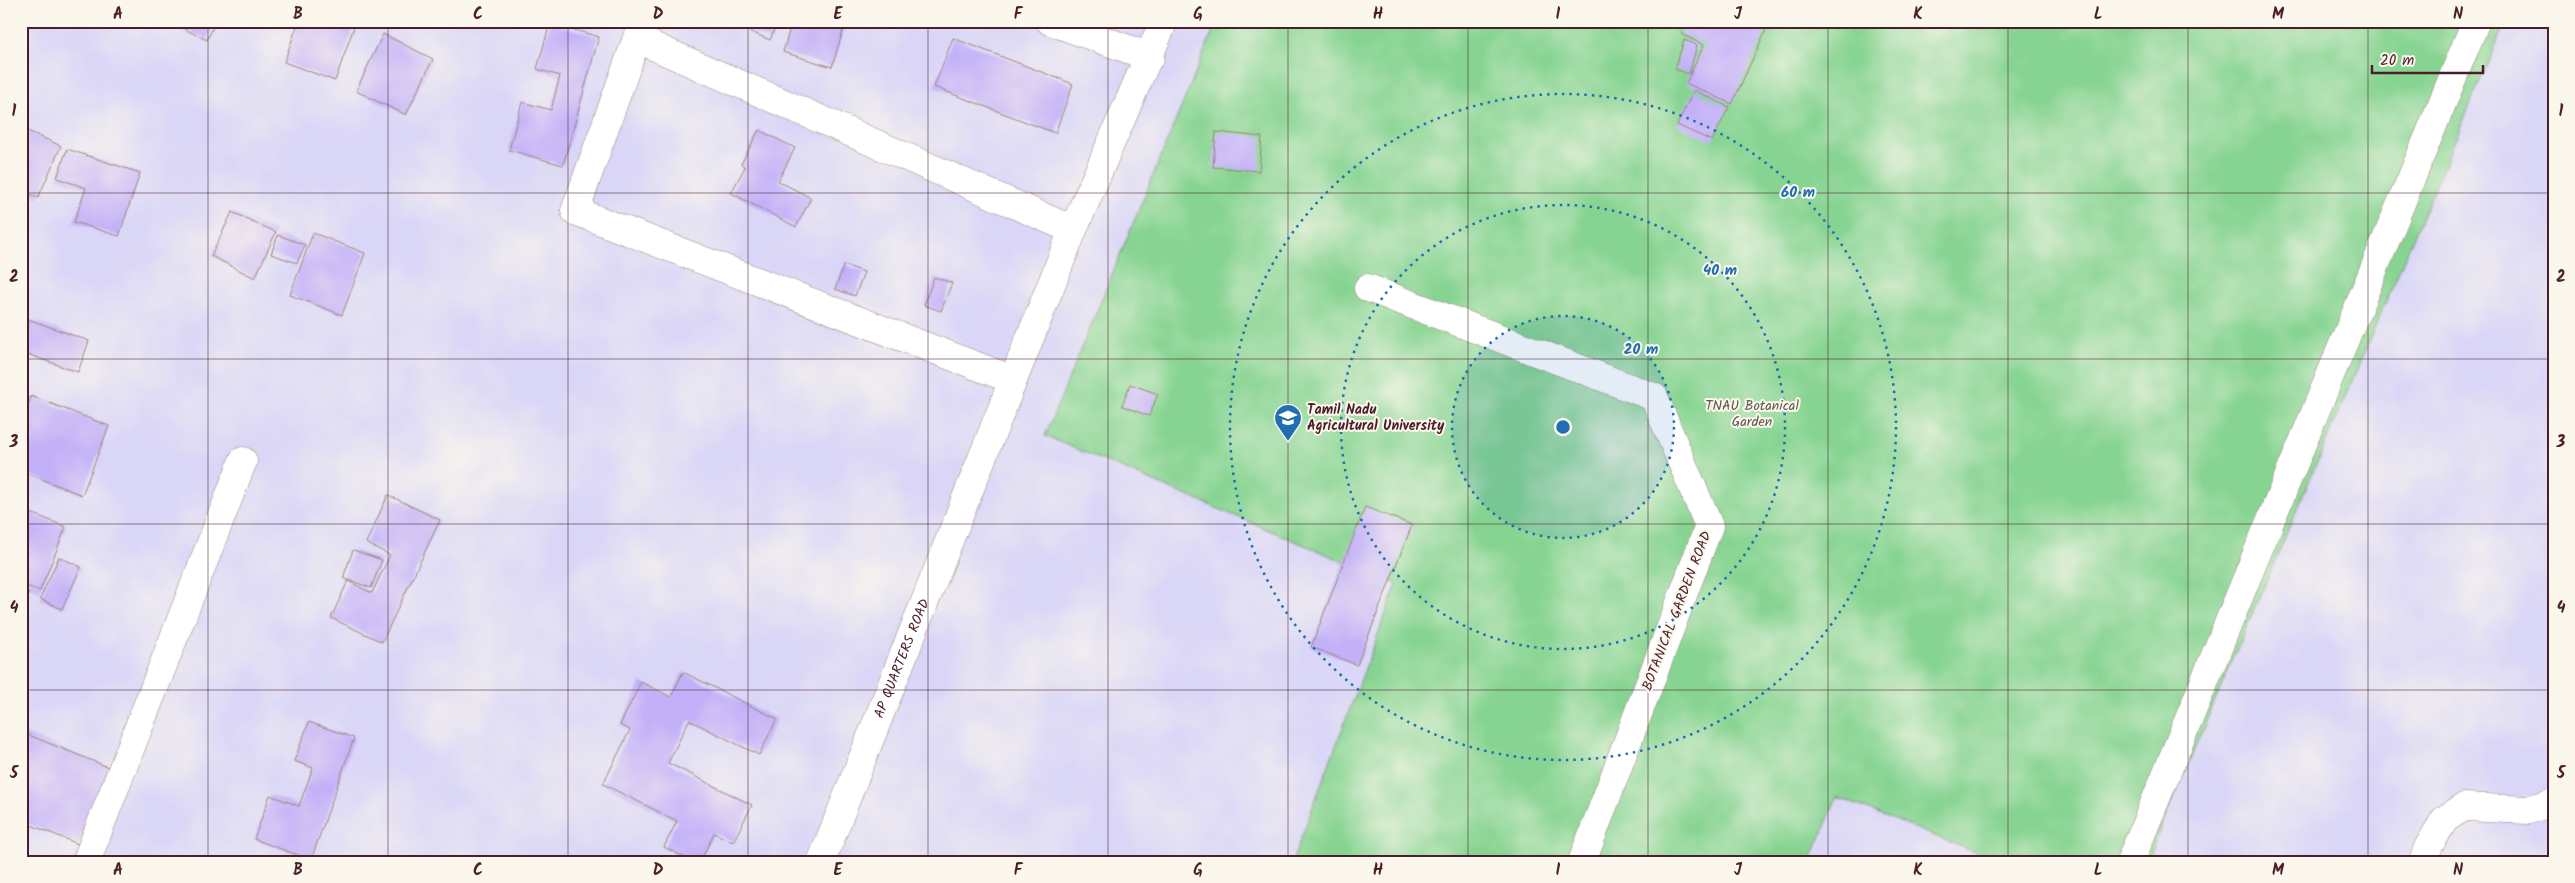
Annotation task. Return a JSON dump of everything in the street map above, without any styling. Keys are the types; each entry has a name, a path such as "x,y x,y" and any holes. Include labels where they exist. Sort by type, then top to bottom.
{"street":[{"path":"1050,21 1150,57"},
{"name":"AP QUARTERS ROAD","path":"821,862 1074,230 1164,21"},
{"path":"2130,862 2476,21"},
{"path":"1013,380 576,211 640,30 1074,230"},
{"name":"BOTANICAL GARDEN ROAD","path":"1368,288 1654,397 1709,526 1582,862"},
{"path":"86,862 242,461"},
{"path":"2423,862 2428,847 2445,819 2464,807 2528,810 2554,802"}],"shaded area":[{"name":"Tamil Nadu Agricultural University","path":"21,21 2554,21 2554,862 21,862"}],"green space":[{"name":"TNAU Botanical Garden","path":"1217,21 2506,21 2146,862 1999,862 1837,797 1810,862 1292,862 1397,584 1045,436"}],"building":[{"path":"168,21 216,21 207,40"},
{"path":"299,21 356,21 335,81 284,62"},
{"path":"725,21 778,21 770,40"},
{"path":"792,21 846,21 832,67 783,52"},
{"path":"1687,21 1770,21 1732,104 1686,83 1704,45 1681,34"},
{"path":"550,23 599,37 563,165 509,150 522,102 551,110 560,76 537,69"},
{"path":"383,34 433,59 406,115 356,91"},
{"path":"953,38 1073,84 1055,133 934,87"},
{"path":"1684,40 1697,45 1689,74 1675,69"},
{"path":"1694,90 1729,107 1712,141 1677,125"},
{"path":"21,128 61,146 38,198 21,190"},
{"path":"759,130 795,148 778,181 811,198 796,227 731,193 745,167 741,164"},
{"path":"1216,132 1262,137 1259,171 1213,167"},
{"path":"67,149 140,173 119,236 74,222 86,188 57,178"},
{"path":"232,212 276,232 255,278 211,256"},
{"path":"313,233 365,253 342,315 290,295"},
{"path":"278,235 305,245 297,263 271,254"},
{"path":"844,265 864,272 855,296 835,289"},
{"path":"934,277 952,283 941,311 924,305"},
{"path":"28,319 89,341 78,372 21,352 21,337"},
{"path":"1130,384 1158,394 1149,416 1122,406"},
{"path":"31,396 109,426 82,495 21,471 21,409 26,411"},
{"path":"388,495 440,520 382,642 331,618 348,581 372,593 390,555 366,543"},
{"path":"1365,507 1412,525 1357,665 1311,647"},
{"path":"21,509 66,527 40,591 21,584"},
{"path":"353,550 382,560 371,588 343,578"},
{"path":"59,557 81,567 62,609 40,599"},
{"path":"21,590 29,593 21,611"},
{"path":"683,672 777,719 759,755 689,720 668,763 752,805 733,842 714,833 700,862 693,862 664,847 677,821 603,784 630,730 620,725 641,682 671,697"},
{"path":"309,722 354,738 311,860 254,839 270,795 299,806 313,768 294,761"},
{"path":"21,732 113,769 83,846 21,821"}],"place":[{"name":"Tamil Nadu Agricultural University","path":"1288,442"}]}
